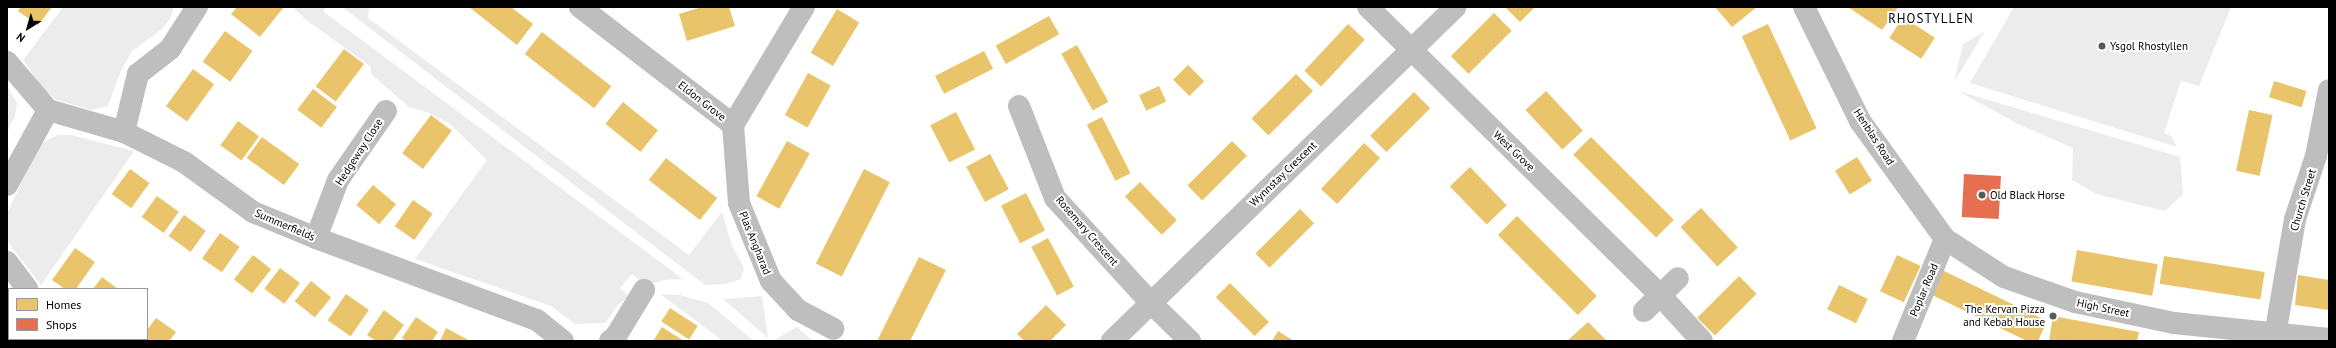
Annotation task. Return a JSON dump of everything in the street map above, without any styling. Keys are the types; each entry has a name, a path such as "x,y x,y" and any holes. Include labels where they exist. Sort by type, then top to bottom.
{"street":[{"path":"124,132 138,74 170,49 198,7"},
{"name":"Eldon Grove","path":"580,7 734,125 804,7"},
{"name":"West Grove","path":"1368,7 1660,295 1702,341"},
{"name":"Wynnstay Crescent","path":"1112,341 1150,302 1455,7"},
{"name":"Henblas Road","path":"1804,7 1860,121 1945,239"},
{"path":"7,62 48,110 7,185"},
{"name":"Church Street","path":"2275,337 2295,219 2316,156 2329,90"},
{"name":"Rosemary Crescent","path":"1019,106 1056,198 1150,302 1190,341"},
{"name":"Summerfields","path":"48,110 124,132 184,162 253,212 316,238 537,320 563,341"},
{"name":"Hedgeway Close","path":"316,238 338,180 386,111"},
{"name":"Plas Angharad","path":"734,125 739,203 771,280 798,310 833,330"},
{"name":"High Street","path":"1945,239 2004,277 2075,302 2174,323 2275,337 2329,339"},
{"name":"Poplar Road","path":"1902,341 1945,239"},
{"path":"7,262 26,288"},
{"path":"1644,311 1678,278"},
{"path":"610,341 616,336 644,290"}],"shaded area":[{"path":"63,7 174,7 170,19 162,29 132,51 120,73 108,106 91,110 57,100 42,88 23,60"},
{"path":"293,7 325,7 324,12 683,279 664,280 646,285 632,274 620,288 629,296 618,305 605,323 575,324 551,306 415,259 487,160 450,124 429,113 409,107 372,75 370,66 305,19"},
{"path":"342,7 369,7 368,18 689,255 722,212 732,246 744,268 741,279 725,284 705,285"},
{"name":"Ysgol Rhostyllen","path":"2014,7 2231,7 2199,86 2181,81 2164,133 2171,136 2177,147 1970,83"},
{"path":"1985,31 1954,82 1963,44"},
{"path":"7,86 17,103 15,116 7,132"},
{"path":"1958,91 2180,157 2183,194 2165,211 2096,194 2072,180 2073,148 2018,124"},
{"path":"57,135 71,135 134,151 41,285 7,241 7,213 40,144"},
{"path":"660,294 680,295 708,303 754,341 723,341"},
{"path":"762,296 768,338 723,299"},
{"path":"797,327 813,341 774,341 778,338"}],"building: Homes":[{"path":"21,7 52,7 38,25 18,11"},
{"path":"237,7 284,7 260,37 231,14"},
{"path":"469,7 511,7 533,24 517,45"},
{"path":"702,7 729,7 735,26 687,41 679,14"},
{"path":"1505,7 1535,7 1520,22"},
{"path":"1715,7 1757,7 1732,27"},
{"path":"1848,7 1898,7 1882,30"},
{"path":"837,9 859,22 833,66 811,53"},
{"path":"1494,13 1512,31 1469,74 1451,56"},
{"path":"1049,16 1059,34 1006,64 996,46"},
{"path":"1903,17 1935,38 1921,59 1889,38"},
{"path":"1348,24 1365,40 1321,86 1304,71"},
{"path":"1768,24 1817,128 1790,140 1742,36"},
{"path":"225,31 253,51 230,82 203,62"},
{"path":"542,32 611,86 594,108 525,54"},
{"path":"1077,45 1109,102 1093,111 1061,54"},
{"path":"344,49 364,64 336,102 316,87"},
{"path":"984,51 993,69 944,94 935,76"},
{"path":"1188,65 1204,81 1189,96 1173,80"},
{"path":"193,69 214,84 187,121 166,106"},
{"path":"808,73 831,86 807,128 785,115"},
{"path":"1296,74 1313,91 1268,136 1251,119"},
{"path":"2274,81 2307,91 2302,107 2269,97"},
{"path":"1159,86 1166,101 1146,111 1139,95"},
{"path":"313,89 337,107 321,128 297,110"},
{"path":"1546,91 1583,130 1562,150 1526,110"},
{"path":"1414,92 1430,108 1386,152 1370,136"},
{"path":"623,102 658,130 640,152 605,124"},
{"path":"2249,110 2272,115 2260,176 2236,171"},
{"path":"956,112 975,149 949,163 930,125"},
{"path":"431,115 452,131 423,169 402,153"},
{"path":"1102,117 1131,173 1115,181 1087,125"},
{"path":"238,121 259,136 241,161 220,145"},
{"path":"262,137 299,164 284,185 247,158"},
{"path":"1591,137 1674,220 1656,237 1573,155"},
{"path":"787,141 810,154 779,209 756,196"},
{"path":"1232,141 1247,156 1202,200 1187,186"},
{"path":"1364,143 1380,158 1337,204 1321,189"},
{"path":"990,154 1009,189 985,202 966,167"},
{"path":"1857,157 1872,181 1850,195 1835,171"},
{"path":"666,158 717,198 700,220 649,180"},
{"path":"1470,167 1507,205 1487,225 1450,186"},
{"path":"130,169 149,183 131,208 112,194"},
{"path":"864,169 890,182 842,277 816,263"},
{"path":"1140,182 1177,220 1162,235 1125,197"},
{"path":"373,185 396,204 379,224 356,205"},
{"path":"1026,193 1045,230 1020,243 1001,206"},
{"path":"157,196 179,212 164,233 142,217"},
{"path":"413,200 433,214 414,240 395,226"},
{"path":"1701,208 1738,247 1717,267 1681,227"},
{"path":"1300,209 1314,223 1270,268 1255,254"},
{"path":"184,215 206,231 191,252 169,236"},
{"path":"1517,216 1597,296 1578,315 1498,235"},
{"path":"220,233 240,247 222,272 202,258"},
{"path":"1048,238 1074,287 1057,295 1031,247"},
{"path":"75,248 95,262 77,288 64,288 52,280"},
{"path":"2077,250 2158,264 2152,296 2071,282"},
{"path":"253,255 271,269 252,294 234,279"},
{"path":"1897,255 1921,266 1904,302 1880,291"},
{"path":"2164,256 2265,272 2260,300 2160,284"},
{"path":"919,257 946,270 910,341 877,341"},
{"path":"280,268 300,283 284,304 264,289"},
{"path":"1940,269 2047,321 2038,341 2027,341 1928,293"},
{"path":"2298,275 2329,280 2329,310 2295,305"},
{"path":"1739,276 1757,294 1715,335 1697,318"},
{"path":"102,277 117,288 94,288"},
{"path":"311,281 331,297 315,318 295,301"},
{"path":"1230,283 1269,322 1255,336 1216,297"},
{"path":"1839,285 1868,299 1856,323 1827,309"},
{"path":"346,294 369,310 351,336 328,320"},
{"path":"1046,305 1066,325 1050,341 1024,341 1017,334"},
{"path":"670,308 698,326 689,339 661,321"},
{"path":"384,310 404,325 392,341 376,341 367,335"},
{"path":"2053,316 2139,332 2137,341 2049,341"},
{"path":"416,317 438,332 432,341 406,341 402,338"},
{"path":"156,318 176,332 169,341 139,341 148,340 148,329"},
{"path":"1588,322 1607,341 1567,341"},
{"path":"662,327 684,341 653,341"},
{"path":"446,328 470,341 440,341"},
{"path":"1278,331 1294,341 1272,341"}],"building: Shops":[{"path":"1964,174 2001,176 1999,219 1962,217"}],"place":[{"name":"Ysgol Rhostyllen","path":"2102,46"},
{"name":"Old Black Horse","path":"1982,195"},
{"name":"The Kervan Pizza and Kebab House","path":"2053,316"}],"district":[{"name":"RHOSTYLLEN","path":"1931,19"}]}
